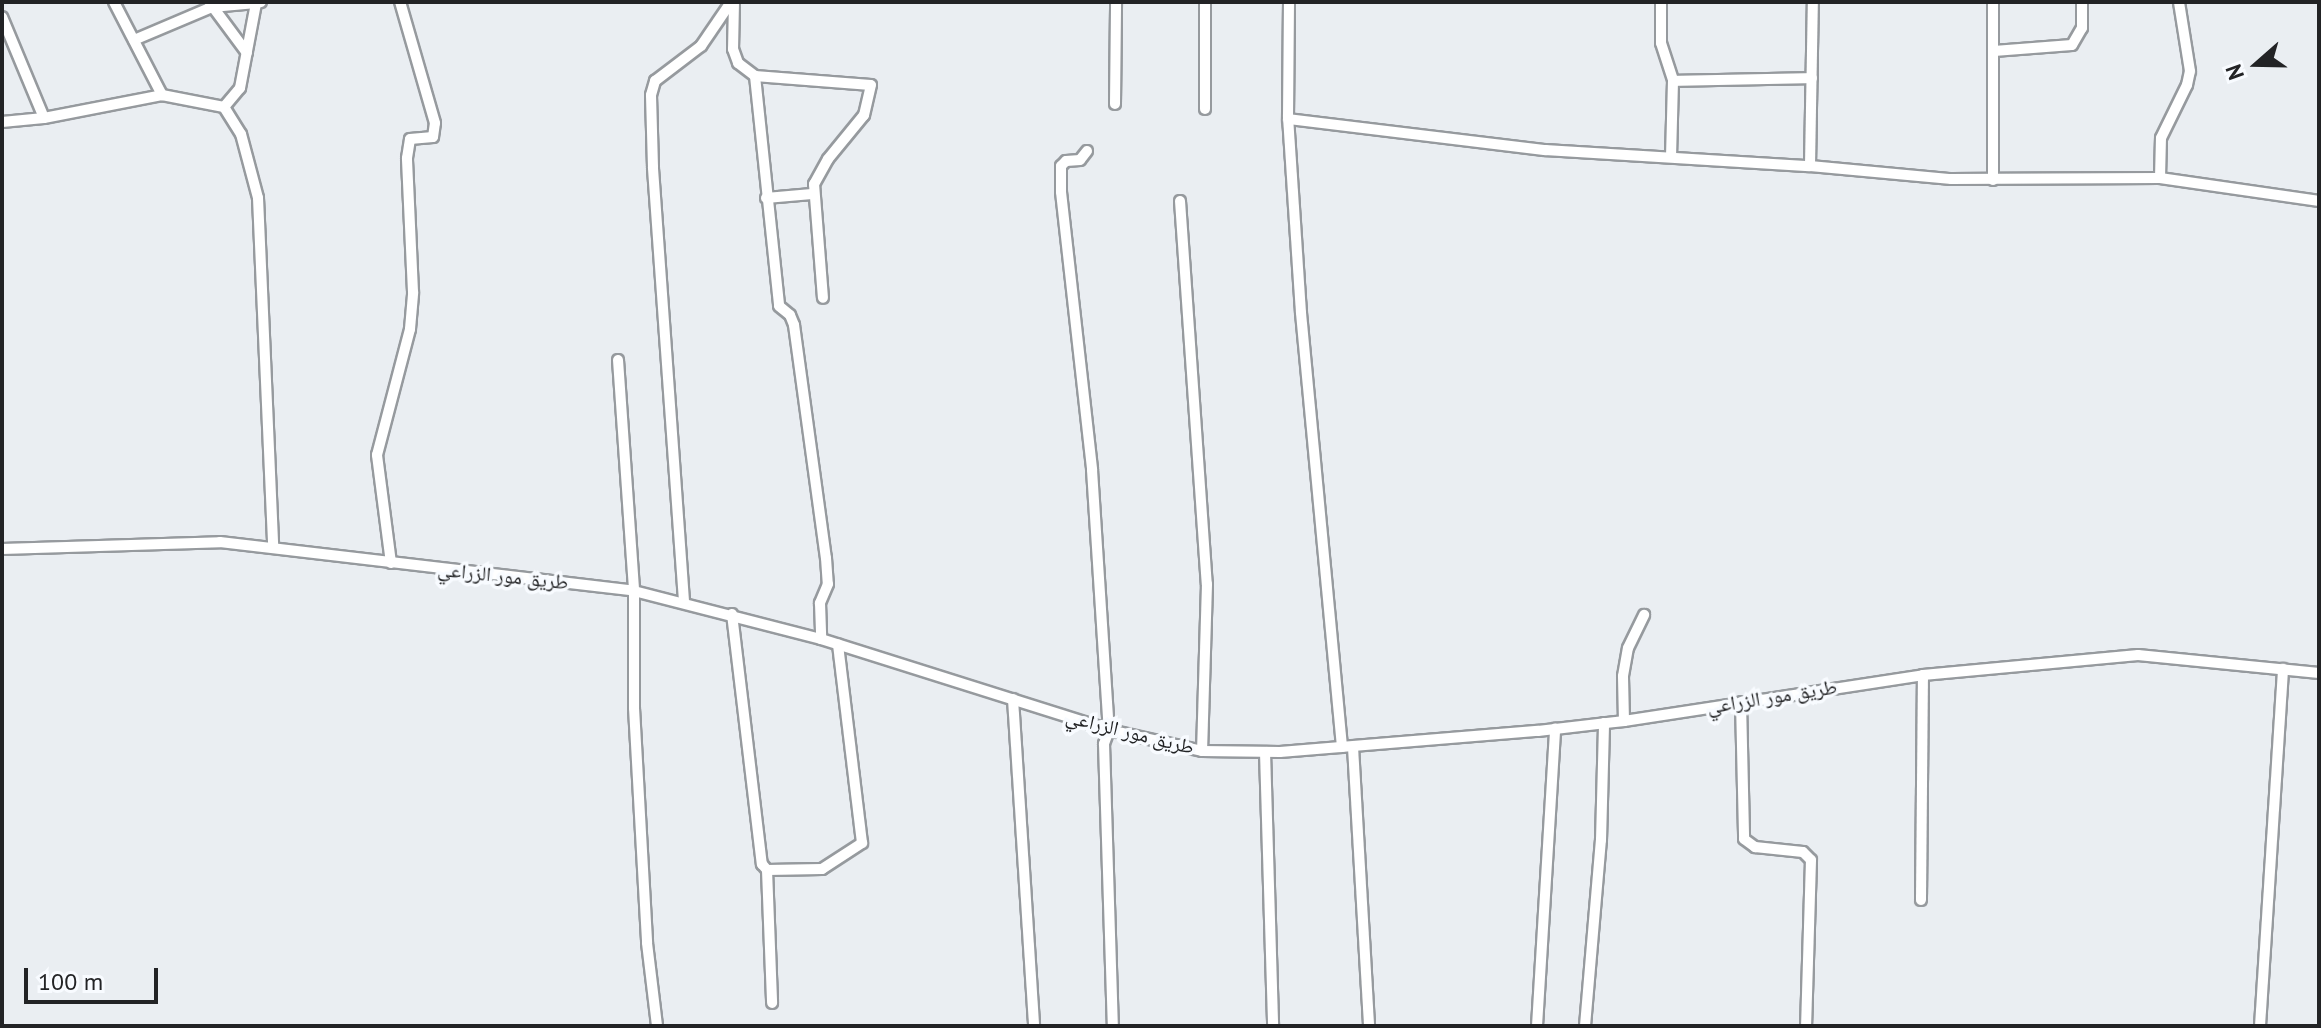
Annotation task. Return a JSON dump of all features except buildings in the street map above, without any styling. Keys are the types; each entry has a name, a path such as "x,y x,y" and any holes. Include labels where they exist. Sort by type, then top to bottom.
{"street":[{"path":"114,2 162,95"},
{"path":"391,563 377,455 410,329 413,292 407,158 410,139 433,137 435,123 400,2"},
{"path":"732,2 733,49 738,63 755,76 871,85 864,115 828,159 812,194 823,298"},
{"path":"684,601 652,155 651,95 655,81 701,46 732,2"},
{"path":"1115,104 1116,2"},
{"path":"1205,2 1205,109"},
{"path":"1289,2 1288,119 1301,313 1348,747 1369,1026"},
{"path":"1661,2 1661,43 1673,81 1671,156"},
{"path":"1810,166 1813,2"},
{"path":"1993,2 1993,180"},
{"path":"1994,51 2072,45 2082,28 2082,2"},
{"path":"2160,178 2161,138 2184,94 2190,71 2179,2"},
{"path":"134,40 211,4 258,3 240,88 224,107"},
{"path":"211,4 231,27 247,53"},
{"path":"2,17 44,118"},
{"path":"755,76 779,306 790,315 794,325 826,558 828,584 820,603 821,639"},
{"path":"1673,81 1812,78"},
{"path":"2,122 44,118 162,95 224,107 241,134 258,198 273,548"},
{"path":"1288,119 1515,148 1671,156 1993,180 2160,178 2319,201"},
{"path":"1087,151 1085,158 1066,161 1061,166 1060,181 1092,470 1109,730 1104,744 1113,1026"},
{"path":"766,198 812,194"},
{"path":"1180,201 1207,584 1202,751"},
{"path":"618,360 634,591 634,708 647,943 657,1026"},
{"name":"طريق مور الزراعي","path":"2,549 220,542 634,591 684,601 821,639 1109,730 1202,751 1265,752 1348,747 1555,729 1923,675 2138,655 2319,673"},
{"path":"732,614 762,864 767,870 772,1003"},
{"path":"1624,721 1623,676 1628,648 1644,615"},
{"path":"767,870 822,869 862,843 838,644"},
{"path":"2260,1026 2283,669"},
{"path":"1921,900 1923,675"},
{"path":"1013,699 1034,1026"},
{"path":"1741,702 1744,839 1755,847 1803,852 1811,860 1806,1026"},
{"path":"1585,1026 1601,840 1604,723"},
{"path":"1537,1026 1555,729"},
{"path":"1265,752 1273,1026"}]}
